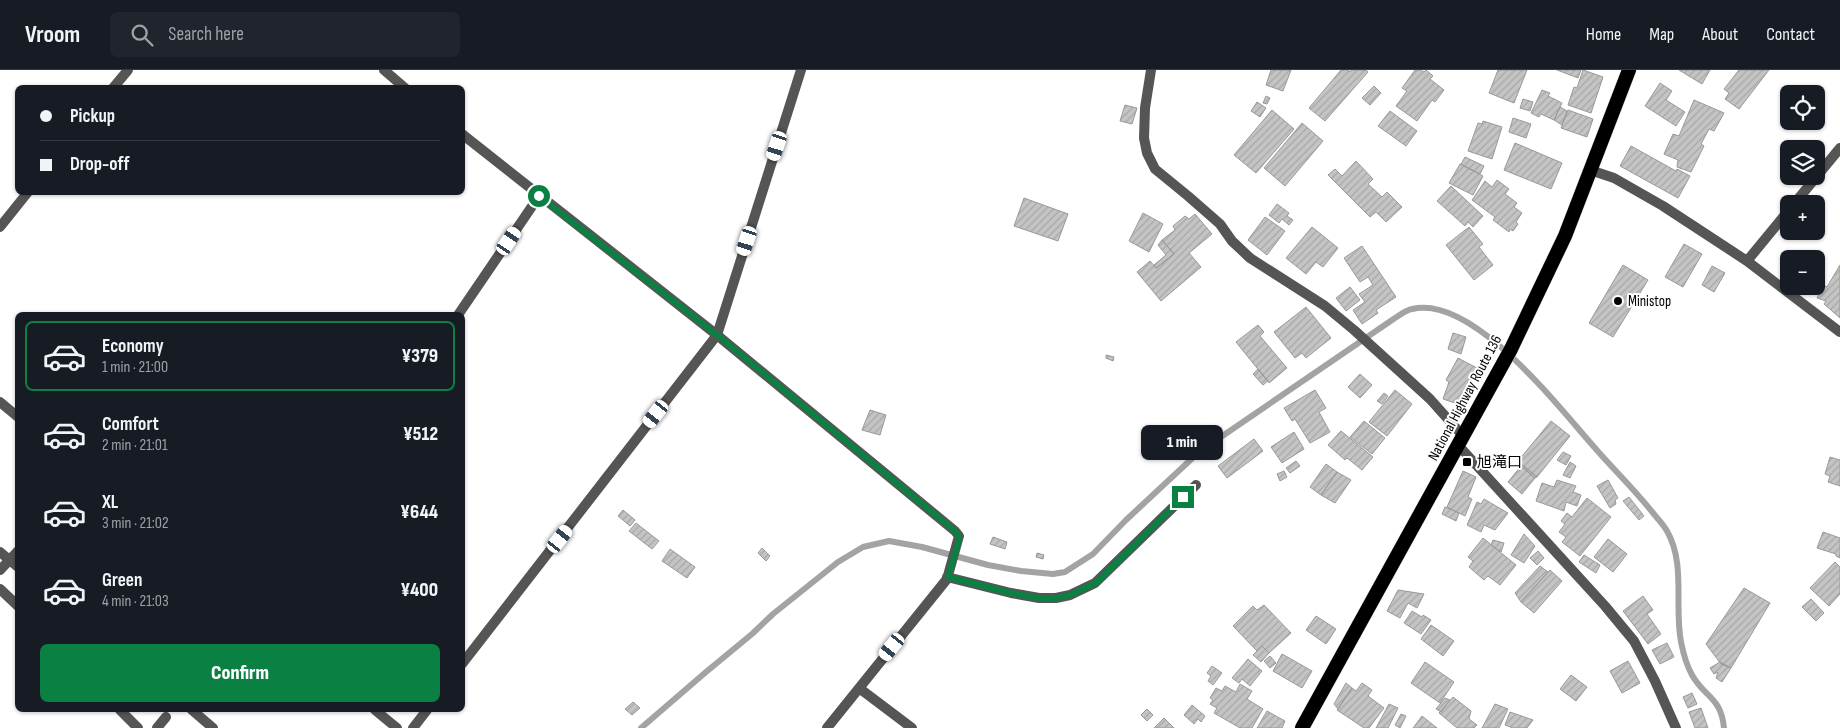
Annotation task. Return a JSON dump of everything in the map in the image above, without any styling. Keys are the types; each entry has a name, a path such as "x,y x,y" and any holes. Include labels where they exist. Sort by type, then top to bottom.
{"highway":[{"name":"National Highway Route 136","path":"1302,728 1511,349 1565,236 1630,70"}],"street":[{"path":"116,85 128,70"},
{"path":"384,70 402,85"},
{"path":"465,660 717,335 801,70"},
{"path":"1151,70 1145,108 1144,138 1147,153 1155,169 1220,224 1232,241 1250,258 1325,306 1430,399 1460,441 1634,641 1655,681 1676,728"},
{"path":"465,136 717,335 959,536 948,575 827,728"},
{"path":"1801,195 1840,148"},
{"path":"1590,170 1614,178 1663,206 1747,260 1840,332"},
{"path":"0,227 26,195"},
{"path":"460,312 539,196"},
{"path":"1747,260 1780,221"},
{"path":"0,402 15,414"},
{"path":"948,575 1011,593 1039,598 1056,598 1070,595 1096,583 1196,485"},
{"path":"0,552 14,563 0,570"},
{"path":"0,589 15,603"},
{"path":"859,688 912,728"},
{"path":"122,712 138,728"},
{"path":"194,712 214,728"},
{"path":"377,712 397,728"},
{"path":"413,728 425,712"},
{"path":"157,728 166,717"}],"building":[{"path":"1271,70 1291,70 1283,91 1266,85"},
{"path":"1341,70 1348,70 1350,72 1351,70 1366,70 1368,72 1325,121 1309,108"},
{"path":"1415,70 1424,72 1426,70 1433,76 1430,79 1444,90 1435,102 1432,100 1417,121 1396,106 1407,91 1402,88"},
{"path":"1498,70 1527,70 1514,103 1489,93"},
{"path":"1557,70 1581,70 1578,78"},
{"path":"1583,70 1603,77 1591,113 1568,105 1574,87 1577,88"},
{"path":"1679,70 1710,70 1702,84"},
{"path":"1739,70 1769,70 1739,109 1725,99 1729,93 1724,89"},
{"path":"1660,83 1672,91 1666,100 1685,112 1676,126 1645,106"},
{"path":"1374,86 1381,93 1370,105 1362,98"},
{"path":"1542,90 1550,93 1548,96 1562,103 1554,120 1541,114 1539,117 1531,113"},
{"path":"1266,96 1270,98 1267,104 1263,103"},
{"path":"1523,99 1533,102 1530,111 1520,108"},
{"path":"1694,100 1724,113 1714,131 1709,129 1701,144 1704,146 1691,172 1677,167 1678,160 1664,154 1673,134 1679,136"},
{"path":"1257,102 1266,108 1260,117 1251,111"},
{"path":"1125,105 1137,108 1132,124 1120,121"},
{"path":"1560,107 1567,111 1562,125 1554,120"},
{"path":"1272,110 1294,129 1256,173 1234,155"},
{"path":"1568,110 1593,119 1587,137 1561,128"},
{"path":"1390,111 1417,131 1406,146 1378,126"},
{"path":"1513,118 1531,124 1526,138 1509,132"},
{"path":"1483,121 1502,127 1492,159 1468,151 1478,123 1482,124"},
{"path":"1302,123 1323,141 1285,186 1264,168"},
{"path":"1515,143 1562,163 1551,189 1504,170"},
{"path":"1631,146 1676,171 1677,169 1690,176 1678,198 1620,166"},
{"path":"1465,157 1484,166 1480,174 1461,164"},
{"path":"1356,161 1373,179 1368,184 1382,197 1387,192 1402,207 1386,222 1376,212 1370,217 1328,175 1335,169 1342,176"},
{"path":"1460,164 1483,176 1473,195 1449,183"},
{"path":"1497,180 1509,189 1505,194 1517,203 1514,207 1522,213 1513,231 1510,229 1509,232 1493,220 1495,217 1472,200 1485,181 1492,187"},
{"path":"1451,186 1483,216 1473,227 1468,222 1465,226 1437,201"},
{"path":"1024,198 1068,214 1058,241 1014,226"},
{"path":"1277,204 1289,213 1287,216 1293,220 1289,225 1282,219 1279,223 1269,215"},
{"path":"1143,213 1163,224 1149,252 1129,241"},
{"path":"1195,214 1212,234 1189,253 1201,267 1161,301 1137,272 1150,261 1156,268 1174,254 1162,240 1175,230 1173,226 1185,216 1189,219"},
{"path":"1265,217 1285,231 1267,255 1248,240"},
{"path":"1312,227 1338,248 1323,267 1316,262 1306,274 1286,258"},
{"path":"1469,227 1483,244 1479,247 1493,265 1474,280 1446,245"},
{"path":"1162,240 1174,254 1156,268 1154,265 1166,255 1158,245"},
{"path":"1684,244 1702,254 1683,287 1665,277"},
{"path":"1362,246 1396,297 1376,310 1378,313 1362,324 1353,310 1365,302 1359,294 1373,285 1368,277 1360,282 1344,258"},
{"path":"1623,265 1648,280 1613,337 1589,323"},
{"path":"1840,265 1840,318 1824,304 1826,301 1817,298 1818,295 1825,295 1825,286 1827,287"},
{"path":"1712,266 1725,273 1714,292 1702,285"},
{"path":"1350,287 1360,300 1346,311 1336,298"},
{"path":"1306,307 1331,338 1306,358 1302,353 1295,358 1274,332"},
{"path":"1258,325 1264,332 1260,336 1287,368 1269,383 1236,342"},
{"path":"1453,333 1466,337 1461,354 1448,349"},
{"path":"1106,355 1114,357 1113,361 1106,358"},
{"path":"1458,358 1477,368 1458,404 1443,399 1449,382 1446,380"},
{"path":"1258,369 1268,381 1263,385 1253,374"},
{"path":"1360,374 1372,385 1360,398 1348,387"},
{"path":"1315,390 1326,408 1319,412 1330,432 1310,443 1295,419 1292,421 1284,408"},
{"path":"1395,390 1412,404 1387,436 1369,422"},
{"path":"1384,393 1388,396 1382,404 1377,401"},
{"path":"870,410 886,415 880,435 862,430"},
{"path":"1364,421 1385,438 1372,454 1350,437"},
{"path":"1551,421 1570,436 1537,477 1518,461"},
{"path":"1341,431 1373,457 1362,470 1347,458 1345,460 1328,445"},
{"path":"1294,432 1304,449 1282,463 1271,447"},
{"path":"1254,439 1263,451 1227,478 1218,466"},
{"path":"1563,452 1571,456 1566,465 1557,460"},
{"path":"1830,457 1840,460 1840,486 1828,482 1830,476 1825,474"},
{"path":"1296,461 1300,466 1290,473 1286,468"},
{"path":"1570,462 1576,466 1570,478 1563,475"},
{"path":"1326,464 1337,472 1321,495 1310,487"},
{"path":"1522,465 1537,477 1535,478"},
{"path":"1521,466 1535,478 1522,494 1508,482"},
{"path":"1284,471 1287,477 1280,481 1277,474"},
{"path":"1463,471 1476,477 1468,497 1472,499 1465,516 1447,507"},
{"path":"1337,472 1351,480 1335,503 1321,495"},
{"path":"1557,480 1576,486 1573,492 1581,495 1577,506 1566,502 1564,511 1536,501 1542,483 1554,487"},
{"path":"1608,480 1618,498 1615,500 1616,504 1610,508 1597,486"},
{"path":"1629,497 1644,516 1639,520 1623,501"},
{"path":"1587,498 1611,517 1580,556 1562,542 1566,537 1559,532 1565,524 1561,521 1567,513 1572,517"},
{"path":"1484,499 1508,513 1495,530 1484,525 1481,532 1467,525 1477,502 1481,504"},
{"path":"1445,507 1459,513 1456,521 1442,514"},
{"path":"623,510 635,520 630,526 618,516"},
{"path":"636,523 659,541 652,549 629,531"},
{"path":"1823,532 1840,538 1840,558 1836,554 1817,548"},
{"path":"1524,534 1535,546 1524,563 1511,555"},
{"path":"993,537 1007,542 1005,549 990,544"},
{"path":"1483,538 1516,565 1500,585 1488,576 1484,580 1469,567 1473,561 1468,557"},
{"path":"1608,539 1627,554 1613,572 1594,557"},
{"path":"1493,540 1504,543 1501,552 1491,545"},
{"path":"762,548 770,556 766,561 758,553"},
{"path":"670,549 695,567 687,578 662,561"},
{"path":"1538,551 1544,558 1537,565 1530,558"},
{"path":"1037,553 1044,555 1043,559 1036,557"},
{"path":"1584,555 1600,565 1596,573 1579,562"},
{"path":"1835,562 1840,567 1840,594 1829,606 1810,588"},
{"path":"1540,566 1548,572 1521,602 1515,593"},
{"path":"1550,570 1562,581 1534,613 1521,602"},
{"path":"1744,588 1770,603 1731,668 1721,664 1706,644"},
{"path":"1398,590 1424,594 1417,608 1408,603 1400,618 1387,611"},
{"path":"1643,596 1653,610 1647,614 1661,634 1648,644 1623,611"},
{"path":"1811,599 1824,613 1816,621 1802,607"},
{"path":"1264,605 1291,633 1269,653 1262,646 1257,651 1233,626 1253,606 1257,610"},
{"path":"1412,611 1431,620 1421,634 1404,623"},
{"path":"1316,616 1336,629 1326,644 1306,630"},
{"path":"1431,625 1454,641 1443,656 1421,639"},
{"path":"1667,643 1674,657 1660,664 1652,650"},
{"path":"1262,646 1269,653 1261,662 1253,655"},
{"path":"1282,654 1312,671 1302,688 1273,671"},
{"path":"1270,656 1276,663 1270,668 1264,661"},
{"path":"1248,659 1262,671 1250,686 1242,679 1239,683 1232,678"},
{"path":"1628,661 1640,683 1622,693 1610,671"},
{"path":"1425,662 1454,682 1440,703 1411,683"},
{"path":"1720,662 1731,668 1722,682 1716,678 1718,672 1714,674 1710,668"},
{"path":"1212,666 1222,673 1213,685 1208,681 1211,676 1207,673"},
{"path":"1571,675 1587,687 1576,701 1560,689"},
{"path":"1346,683 1352,688 1338,709 1334,704"},
{"path":"1362,683 1372,690 1368,696 1384,708 1369,728 1364,728 1337,710 1352,688 1356,691"},
{"path":"1240,684 1252,691 1247,699 1263,709 1252,728 1240,728 1214,713 1217,708 1210,704 1213,700 1210,698 1216,688 1222,691 1225,686 1236,692"},
{"path":"1692,693 1697,704 1688,708 1683,697"},
{"path":"1453,697 1471,711 1469,719 1477,725 1474,728 1457,728 1439,713"},
{"path":"1445,698 1450,700 1441,712 1436,709"},
{"path":"633,702 640,708 632,715 625,709"},
{"path":"1389,704 1398,708 1388,728 1376,728"},
{"path":"1495,704 1508,709 1499,728 1482,728"},
{"path":"1192,705 1205,716 1201,722 1198,719 1194,724 1184,715"},
{"path":"1701,708 1708,728 1695,728 1689,712"},
{"path":"1147,709 1153,715 1147,721 1141,715"},
{"path":"1267,711 1285,721 1282,728 1257,728"},
{"path":"1510,712 1533,720 1527,728 1513,728 1505,725"},
{"path":"1401,714 1406,716 1400,728 1395,725"},
{"path":"1422,716 1437,728 1413,728"},
{"path":"1164,718 1174,728 1154,728"}],"waterway":[{"path":"641,728 773,614 838,562 863,547 889,541 1021,571 1053,574 1065,572 1093,554 1126,520 1199,452 1405,311 1412,309 1436,309 1461,319 1487,336 1513,358 1560,407 1664,526 1673,544 1676,557 1679,628 1684,654 1688,667 1697,683 1720,710 1724,728"}],"place":[{"name":"Ministop","path":"1618,301"},
{"name":"旭滝口","path":"1467,462"}],"route":[{"path":"539,196 717,335 955,531 959,536 959,540 948,577 1039,598 1056,598 1070,595 1096,583 1183,497"}]}
